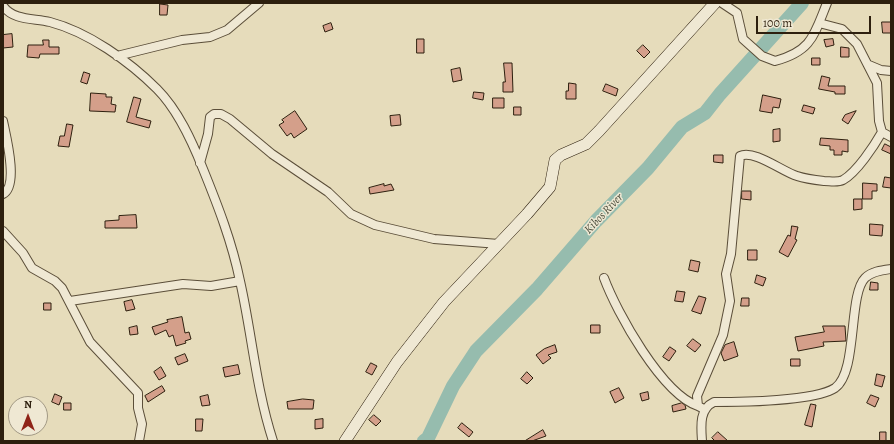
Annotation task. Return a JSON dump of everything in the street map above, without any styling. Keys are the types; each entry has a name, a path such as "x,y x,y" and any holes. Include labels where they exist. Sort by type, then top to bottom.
{"main road":[{"path":"345,441 397,362 444,302 550,187 555,160 561,154 586,144 715,3"}],"street":[{"path":"117,56 182,40 210,37 222,32 244,18 259,3"},
{"path":"722,3 737,13 743,39 762,56 775,60 804,48 814,34 827,3"},
{"path":"3,6 12,15 67,26 92,39 117,56 156,88 167,101 188,134 222,216 240,281 261,395 273,441"},
{"path":"702,441 701,407 697,396 723,335 730,301 726,274 731,254 738,161 740,156 747,154 754,156 795,176 837,182 847,176 869,154 882,132 879,114 878,83 857,44 842,29 819,22"},
{"path":"869,65 891,72"},
{"path":"200,163 208,134 210,117 214,114 221,114 230,119 272,154 328,192 351,214 375,225 434,239 499,244"},
{"path":"3,121 10,154 10,180 8,191 3,194"},
{"path":"882,132 891,138"},
{"path":"3,231 23,253 32,268 55,281 70,301 90,342 138,393 138,408 142,424 138,441"},
{"path":"604,278 611,299 641,348 684,399 701,407 714,402 772,400 815,394 829,391 836,387 845,371 861,284 866,277 876,272 891,269"},
{"path":"70,301 183,284 211,286 240,281"}],"building":[{"path":"160,4 168,5 167,15 160,15"},
{"path":"882,22 891,22 891,33 883,33"},
{"path":"331,23 333,29 325,32 323,26"},
{"path":"12,34 13,47 3,48 3,35"},
{"path":"417,39 424,39 424,53 417,53"},
{"path":"833,39 834,45 826,47 824,40"},
{"path":"43,40 49,40 49,47 59,47 59,54 40,54 39,58 27,57 28,45 43,45"},
{"path":"643,45 650,52 644,58 637,51"},
{"path":"841,47 849,48 849,57 841,57"},
{"path":"812,58 820,58 820,65 812,65"},
{"path":"504,63 512,63 513,92 503,92 503,82 505,82"},
{"path":"460,68 462,80 453,82 451,70"},
{"path":"84,72 90,74 87,84 81,82"},
{"path":"822,76 830,78 828,86 845,86 845,94 835,94 835,92 819,89"},
{"path":"569,83 576,84 576,99 566,99 566,91 568,91"},
{"path":"606,84 618,89 616,96 603,91"},
{"path":"474,92 484,93 483,100 473,98"},
{"path":"91,93 106,94 106,97 112,97 111,104 116,105 115,112 90,111"},
{"path":"763,95 781,99 779,108 773,107 772,113 760,111"},
{"path":"134,97 141,99 136,117 151,121 149,128 127,122"},
{"path":"493,98 504,98 504,108 493,108"},
{"path":"804,105 815,108 813,114 802,111"},
{"path":"514,107 521,107 521,115 514,115"},
{"path":"295,111 307,129 294,138 291,133 287,136 279,125 284,122 282,120"},
{"path":"856,111 848,124 842,120 845,115"},
{"path":"400,115 401,125 391,126 390,116"},
{"path":"67,124 73,125 69,147 58,146 60,136 64,136"},
{"path":"780,129 780,141 773,142 773,130"},
{"path":"821,138 848,140 848,152 842,151 842,155 834,155 834,150 830,150 830,146 820,145"},
{"path":"885,144 891,147 891,154 882,150"},
{"path":"714,155 723,155 723,163 714,162"},
{"path":"885,177 891,178 891,188 883,187"},
{"path":"863,183 877,184 877,191 872,191 872,199 863,199"},
{"path":"384,184 384,186 391,184 394,190 370,194 369,188"},
{"path":"742,191 751,191 751,200 742,199"},
{"path":"854,199 862,199 862,209 854,210"},
{"path":"136,215 137,228 105,228 105,221 119,220 119,216"},
{"path":"870,224 883,225 882,236 870,235"},
{"path":"792,226 798,227 795,239 797,240 788,257 779,252 788,235 790,236"},
{"path":"748,250 757,250 757,260 748,260"},
{"path":"691,260 700,262 698,272 689,270"},
{"path":"757,275 766,278 763,286 755,283"},
{"path":"871,282 878,283 878,290 870,290"},
{"path":"677,291 685,292 683,302 675,301"},
{"path":"699,296 706,298 701,314 692,311"},
{"path":"742,298 749,298 749,306 741,306"},
{"path":"132,300 135,309 126,311 124,302"},
{"path":"44,303 51,303 51,310 44,310"},
{"path":"182,317 185,333 189,332 191,339 185,341 186,343 176,346 173,335 169,337 166,330 155,335 152,327 168,322 167,320"},
{"path":"591,325 600,325 600,333 591,333"},
{"path":"137,326 138,334 130,335 129,328"},
{"path":"823,326 845,326 846,341 823,342 824,346 798,351 795,337 824,332"},
{"path":"693,339 701,345 695,352 687,346"},
{"path":"734,342 738,356 724,361 721,353 725,345"},
{"path":"555,345 557,352 548,355 551,358 543,364 536,355 544,349"},
{"path":"670,347 676,351 669,361 663,357"},
{"path":"185,354 188,361 178,365 175,358"},
{"path":"791,359 800,359 800,366 791,366"},
{"path":"371,363 377,366 372,375 366,372"},
{"path":"238,365 240,374 225,377 223,368"},
{"path":"161,367 166,376 159,380 154,372"},
{"path":"527,372 533,378 527,384 521,379"},
{"path":"877,374 885,376 882,387 875,385"},
{"path":"162,386 165,391 148,402 145,396"},
{"path":"619,388 624,398 615,403 610,392"},
{"path":"648,392 649,399 642,401 640,394"},
{"path":"55,394 62,397 59,405 52,402"},
{"path":"208,395 210,405 202,406 200,397"},
{"path":"871,395 879,398 875,407 867,403"},
{"path":"303,399 314,400 313,409 288,409 287,402"},
{"path":"64,403 71,403 71,410 64,410"},
{"path":"682,403 685,405 686,409 673,412 672,406"},
{"path":"811,404 816,405 812,427 805,425"},
{"path":"374,415 381,421 376,426 369,420"},
{"path":"196,419 203,419 202,431 196,431"},
{"path":"323,419 323,428 315,429 315,420"},
{"path":"462,423 473,432 469,437 458,428"},
{"path":"543,430 546,436 532,441 525,441"},
{"path":"718,432 728,441 715,441 712,438"},
{"path":"880,432 886,432 886,441 880,441"}],"waterway":[{"name":"Kibos River","path":"424,441 428,438 453,386 476,351 537,289 596,221 648,168 682,127 705,113 720,94 802,3"}]}
